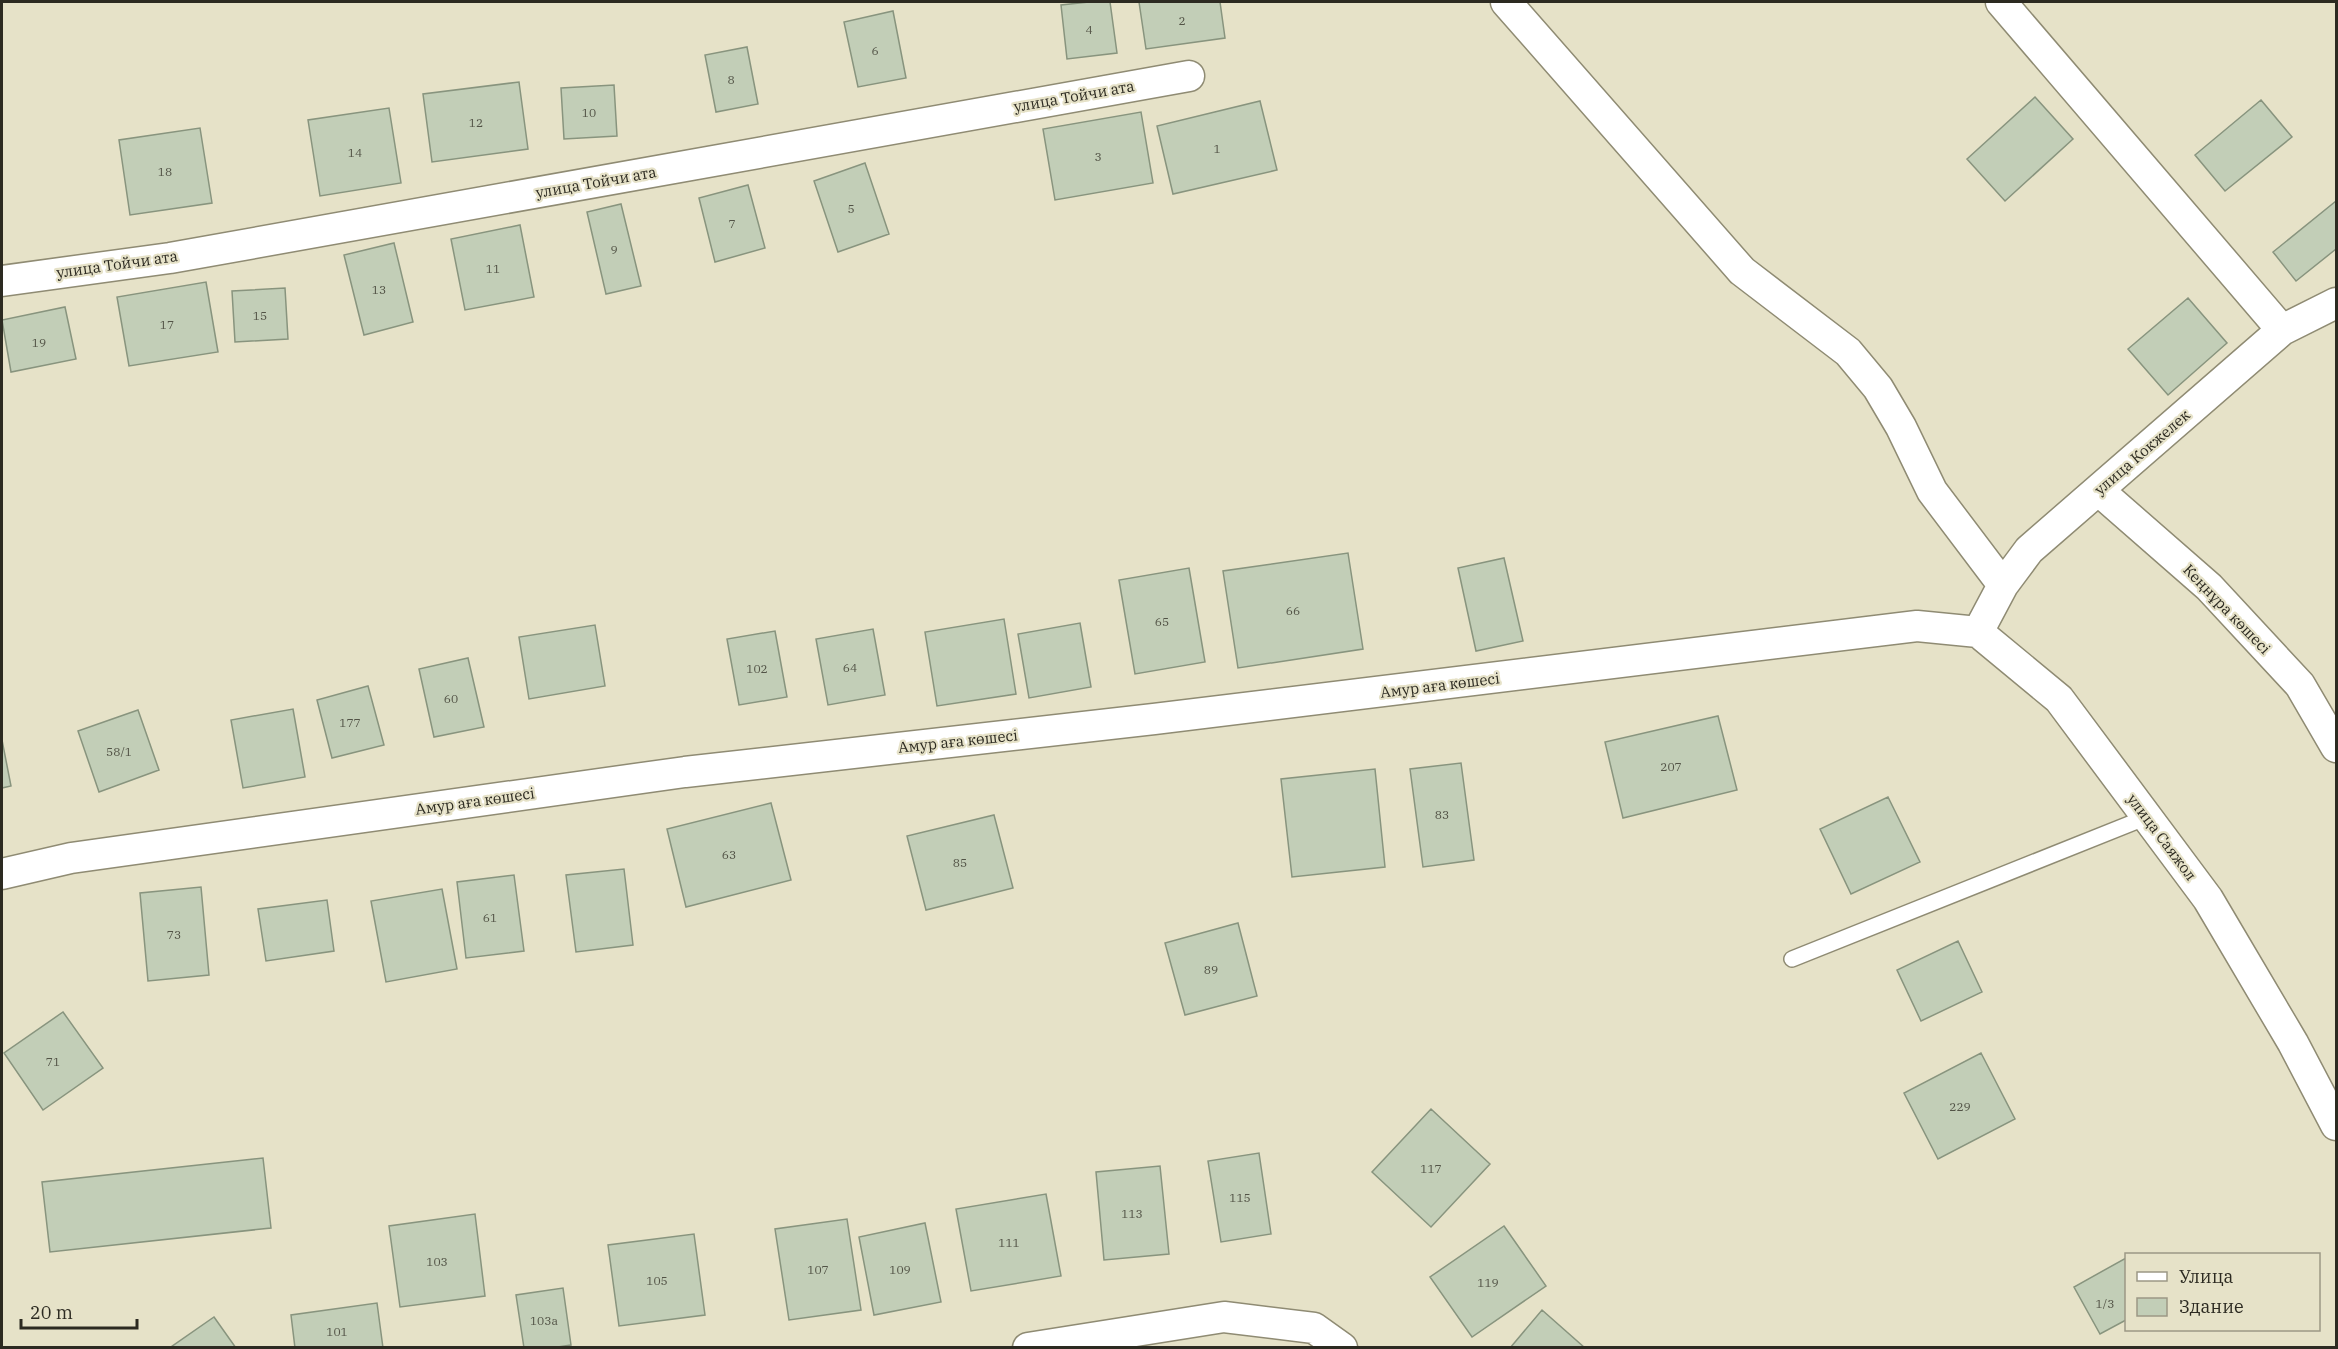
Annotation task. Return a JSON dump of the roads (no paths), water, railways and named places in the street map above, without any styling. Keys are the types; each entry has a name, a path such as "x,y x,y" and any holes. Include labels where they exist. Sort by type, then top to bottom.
{"street":[{"path":"1506,2 1742,271 1848,352 1878,388 1901,427 1932,491 2003,585"},
{"path":"2001,2 2282,330"},
{"name":"улица Тойчи ата","path":"2,281 170,258 1189,76"},
{"name":"улица Кокжелек","path":"1978,632 2003,585 2029,550 2282,330 2337,303"},
{"name":"Кеңнұра көшесі","path":"2098,490 2209,586 2300,685 2337,747"},
{"name":"Амур аға көшесі","path":"2,874 71,858 685,772 1166,718 1917,626 1978,632"},
{"name":"улица Саяжол","path":"1978,632 2059,699 2208,899 2293,1043 2337,1125"},
{"path":"1028,1347 1224,1317 1314,1328 1342,1347"}],"lane":[{"path":"1792,959 2147,817"}]}
